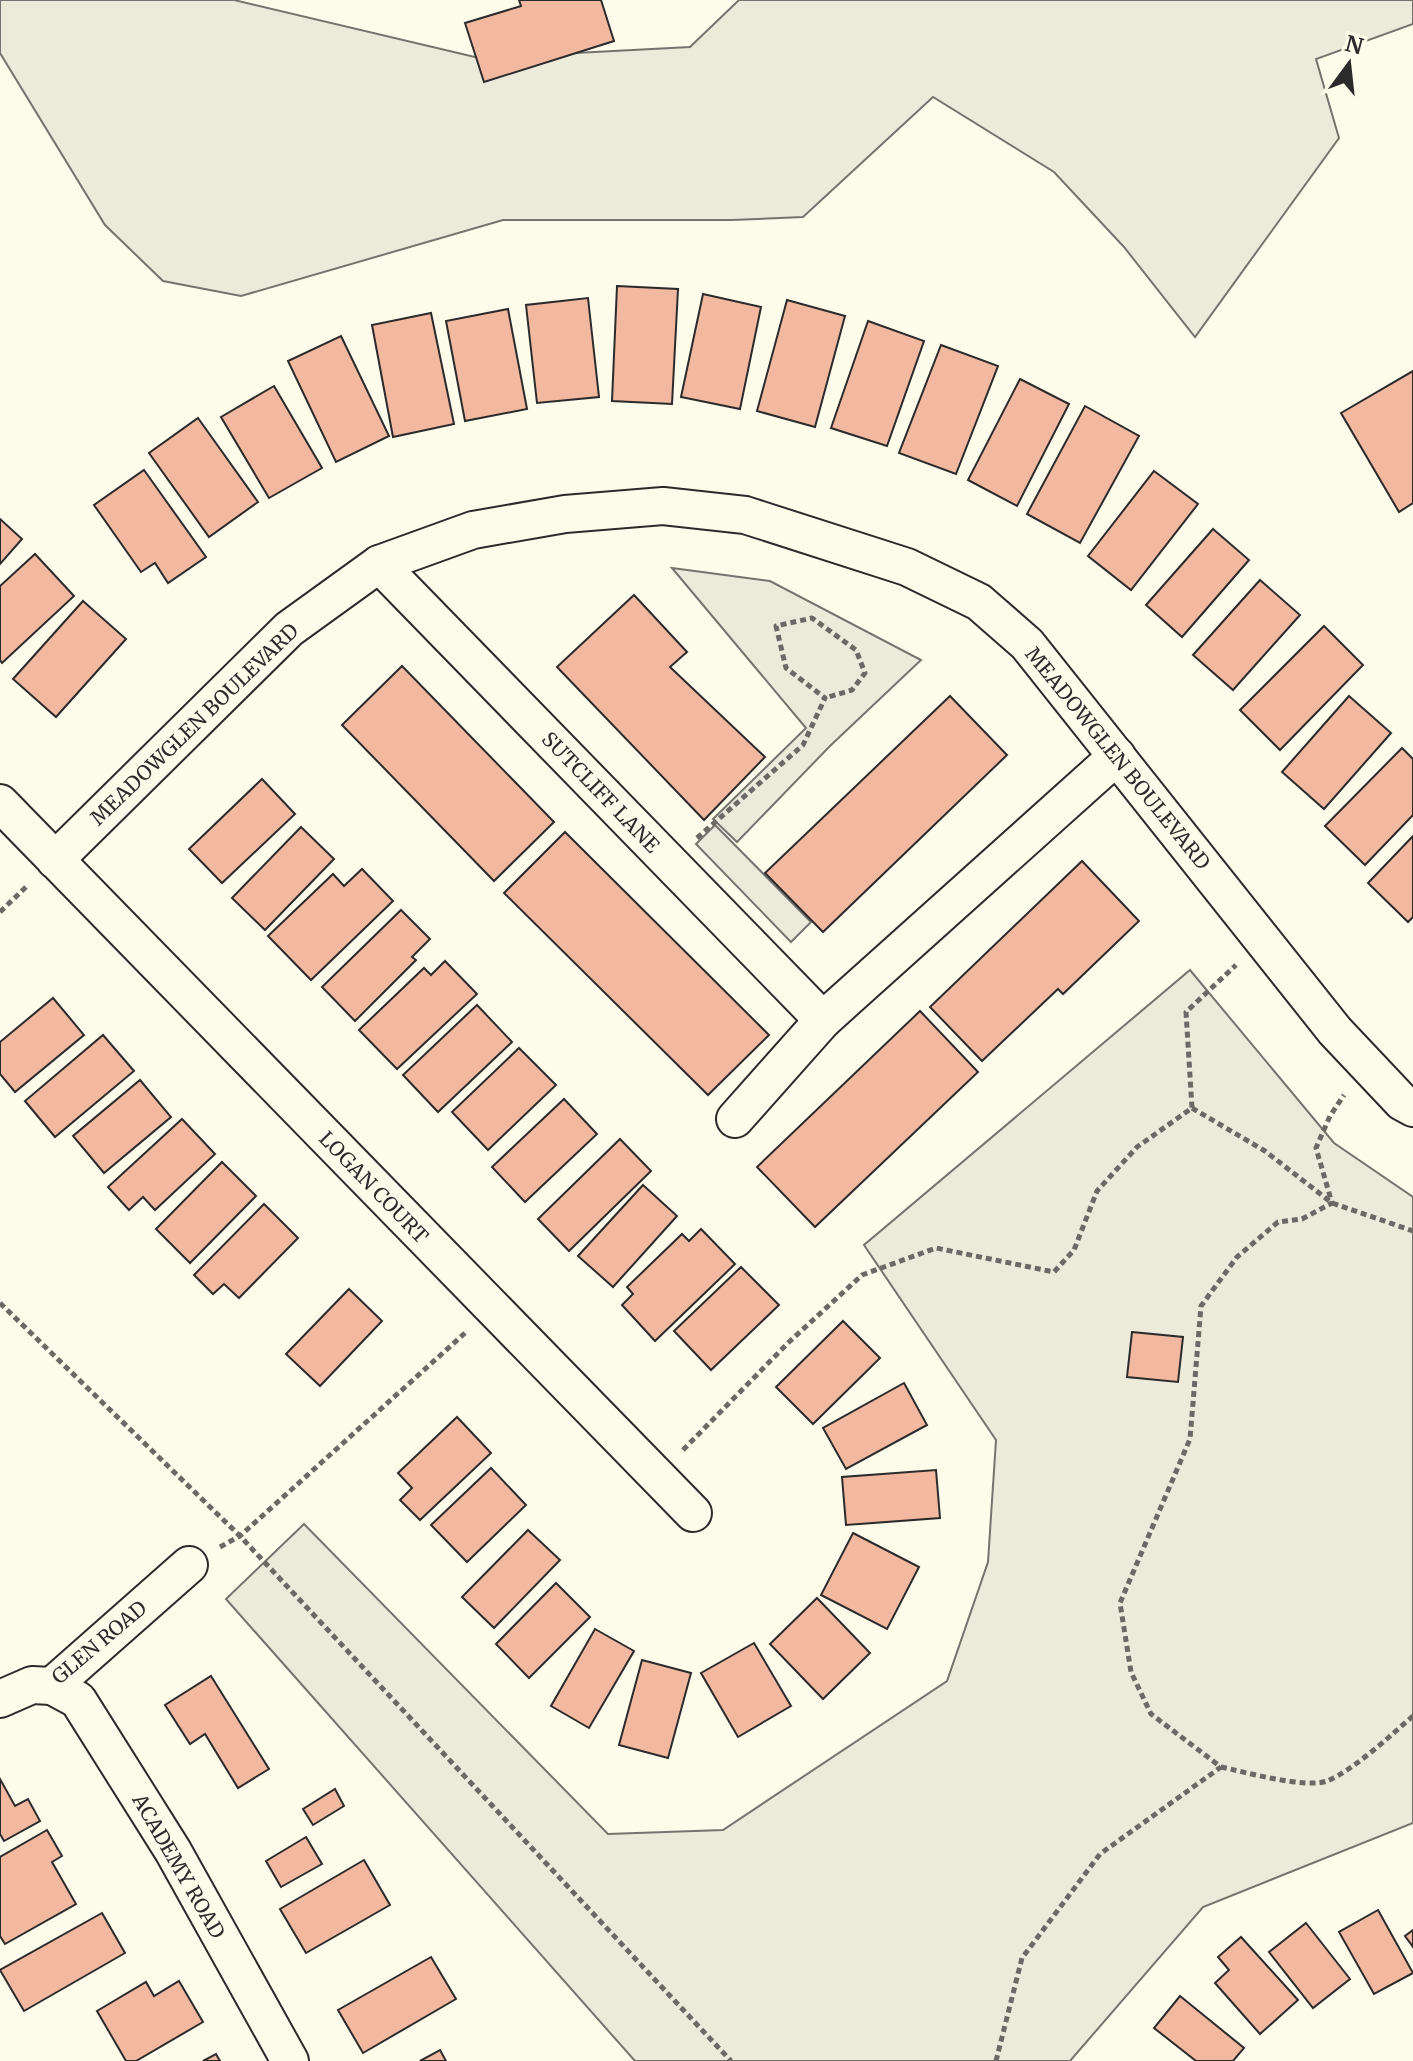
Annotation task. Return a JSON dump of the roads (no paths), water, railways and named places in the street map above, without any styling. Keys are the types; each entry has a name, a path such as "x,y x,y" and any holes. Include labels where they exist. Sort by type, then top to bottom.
{"street":[{"name":"MEADOWGLEN BOULEVARD","path":"55,860 289,629 379,564 473,530 565,514 663,506 745,515 907,567 979,602 1027,644 1335,1031 1402,1102 1413,1108"},
{"name":"SUTCLIFF LANE","path":"379,564 823,1020"},
{"path":"735,1119 823,1020 1117,756"},
{"name":"LOGAN COURT","path":"0,803 693,1513"},
{"name":"GLEN ROAD","path":"0,1699 32,1685 52,1686 189,1565"},
{"name":"ACADEMY ROAD","path":"52,1686 78,1700 173,1851 290,2061"}]}
